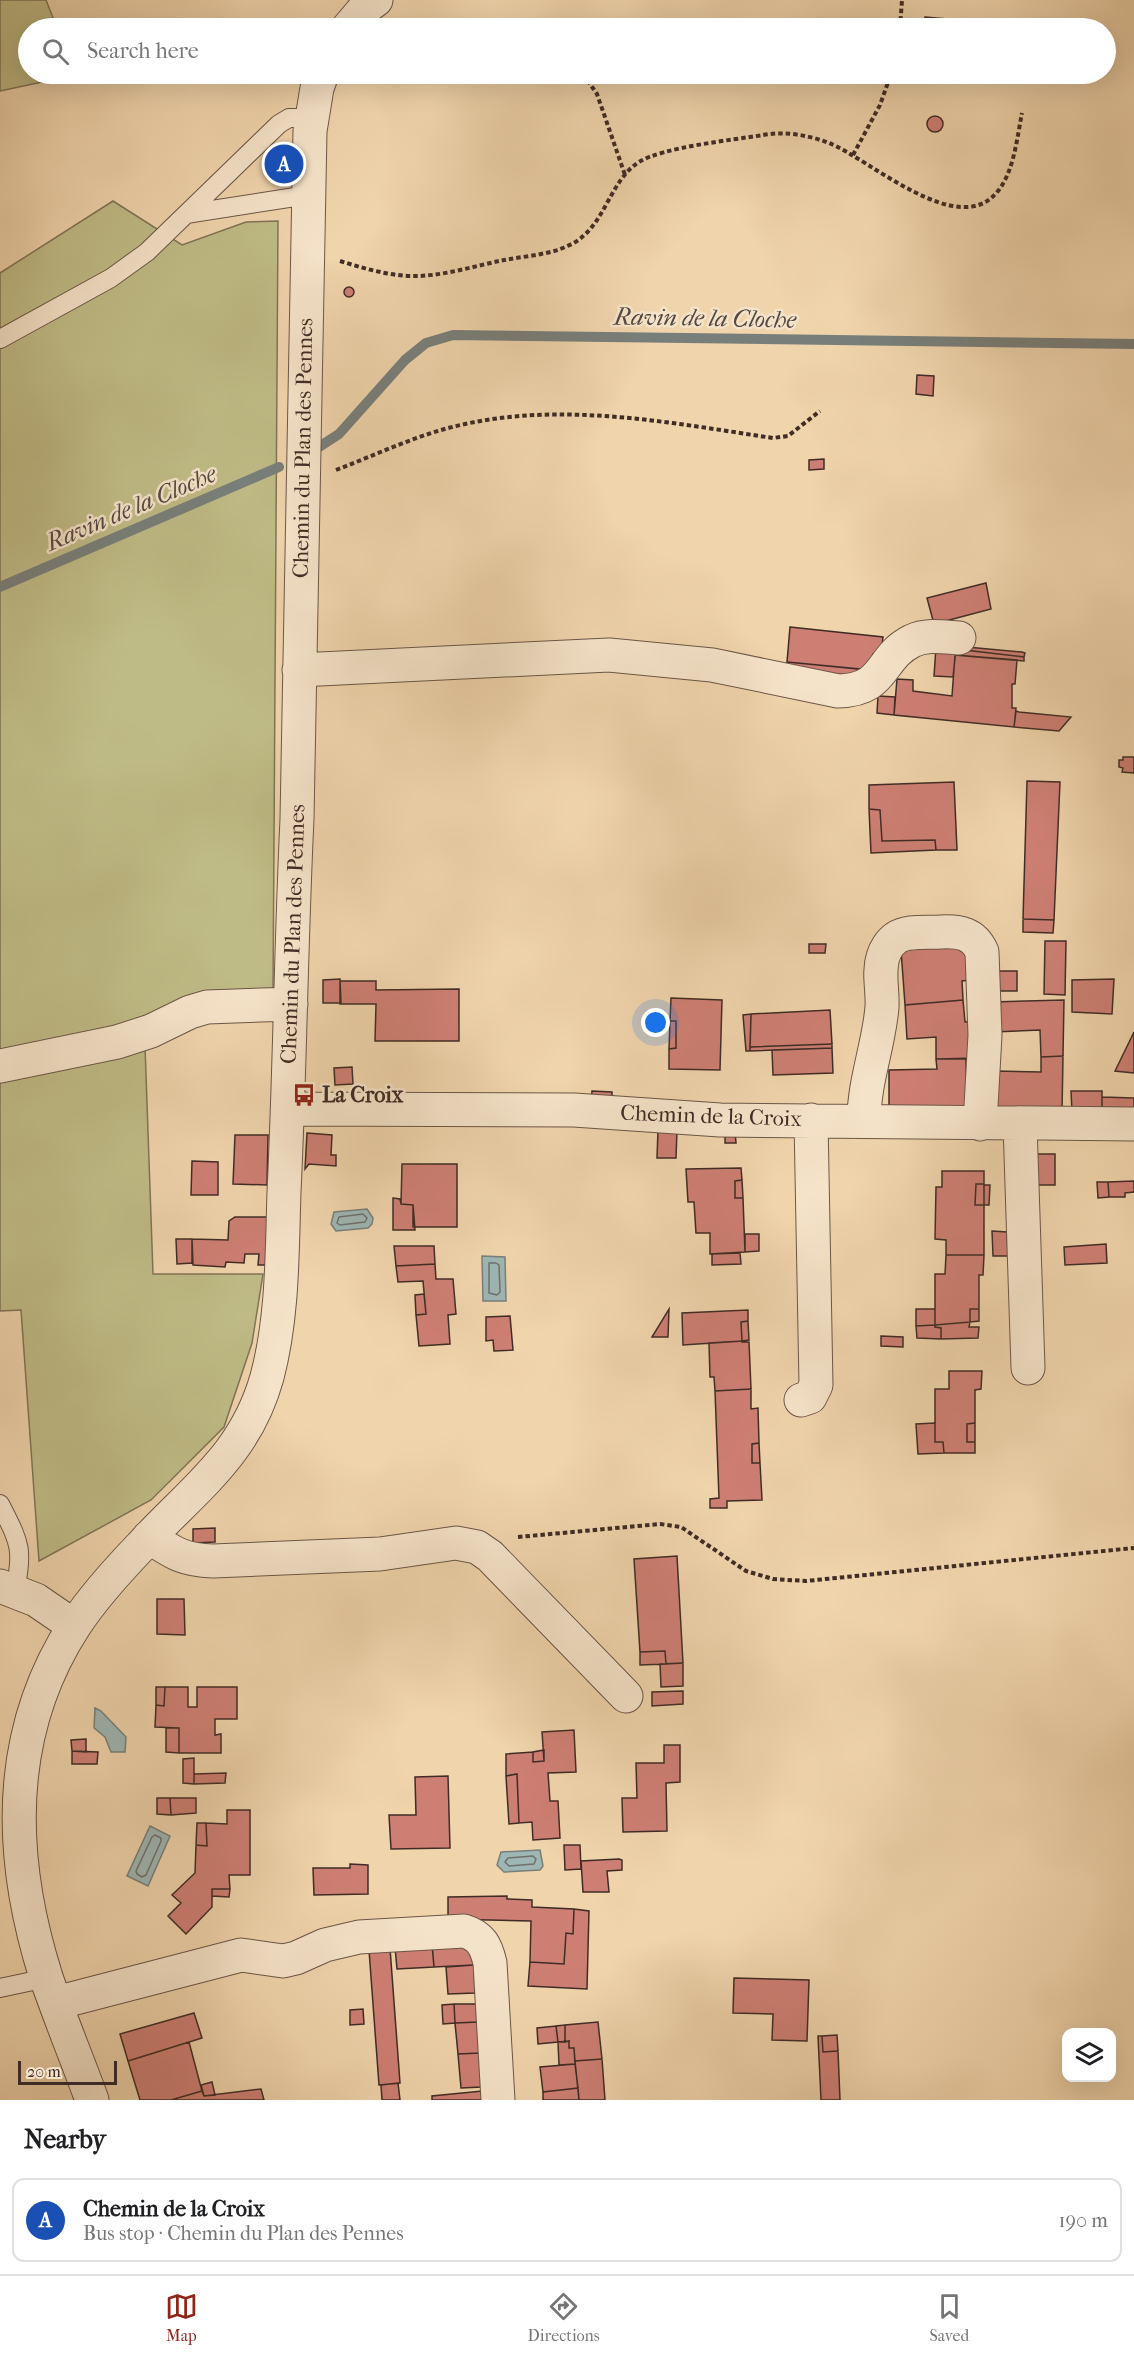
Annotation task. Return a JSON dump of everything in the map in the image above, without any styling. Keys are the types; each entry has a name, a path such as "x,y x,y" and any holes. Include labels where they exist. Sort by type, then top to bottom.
{"street":[{"path":"356,18 376,0"},
{"name":"Chemin du Plan des Pennes","path":"92,2100 51,1990 29,1913 20,1843 19,1790 27,1733 37,1700 51,1668 74,1626 97,1593 222,1464 241,1438 266,1379 279,1311 289,1109 297,819 308,195 312,118 320,84"},
{"path":"298,670 609,655 712,665 838,690 851,690 868,686 896,654 911,642 931,637 958,638"},
{"path":"864,1120 864,1102 882,1005 882,957 887,947 896,938 906,934 958,932 978,942 982,952 985,1035 980,1124"},
{"path":"0,1066 117,1042 151,1031 190,1012 207,1007 291,1004"},
{"name":"Chemin de la Croix","path":"289,1109 574,1110 720,1120 1134,1124"},
{"path":"801,1400 810,1397 816,1385 811,1120"},
{"path":"1020,1124 1028,1368"},
{"path":"149,1537 173,1553 193,1560 380,1554 456,1543 477,1547 490,1556 626,1696"},
{"path":"7,1588 36,1600 74,1626"},
{"path":"51,1990 241,1955 283,1961 296,1958 325,1945 360,1937 464,1930 475,1934 482,1941 490,1963 498,2100"}],"lane":[{"path":"0,339 111,278 147,252 279,124 289,118 312,118"},
{"path":"186,214 308,195"},
{"path":"0,1504 20,1548 21,1563 7,1588"},
{"path":"0,1988 51,1990"}],"path":[{"path":"901,18 902,0"},
{"path":"590,84 597,94 625,175"},
{"path":"854,155 880,105 887,84"},
{"path":"307,259 336,260 380,273 412,276 437,274 557,250 580,239 592,228 625,175 639,162 668,152 769,134 797,134 829,143 854,155 928,199 955,208 972,207 986,202 999,191 1010,168 1022,113"},
{"path":"303,473 321,474 337,470 410,441 464,424 527,416 585,415 650,421 773,438 788,436 820,411"},
{"path":"477,1547 490,1540 660,1524 681,1527 746,1571 773,1579 806,1581 1134,1548"}],"shaded area":[{"path":"0,0 46,0 53,18 18,18 18,84 33,84 0,91"},
{"path":"113,201 182,245 246,222 278,221 273,993 144,1017 153,1274 263,1274 252,1343 224,1427 151,1500 39,1561 21,1310 0,1311 0,273"}],"water":[{"path":"367,1209 373,1218 368,1228 336,1231 331,1224 334,1212"},
{"path":"482,1256 505,1257 506,1301 483,1301"},
{"path":"95,1708 101,1711 126,1737 125,1752 111,1752 105,1737 94,1728"},
{"path":"150,1826 170,1836 148,1886 127,1876"},
{"path":"540,1850 543,1866 540,1870 504,1872 497,1865 501,1852"}],"building":[{"path":"935,116 941,118 943,124 941,130 935,132 929,130 927,124 929,118"},
{"path":"349,287 353,288 353,296 349,297 345,296 344,292 345,288"},
{"path":"917,375 934,376 933,396 916,394"},
{"path":"824,459 824,469 809,470 809,460"},
{"path":"986,583 991,609 934,624 927,598"},
{"path":"790,627 883,637 881,655 873,654 871,670 787,662"},
{"path":"956,646 1025,653 1024,657 956,649"},
{"path":"936,647 956,649 953,677 934,676"},
{"path":"956,649 1024,657 1024,661 955,655"},
{"path":"955,655 1017,660 1015,684 1012,684 1012,708 1016,708 1014,727 894,715 897,679 913,680 913,691 952,696"},
{"path":"787,662 858,669 858,676 786,669"},
{"path":"878,696 895,697 894,715 877,713"},
{"path":"1016,711 1071,717 1059,731 1014,727"},
{"path":"1123,757 1134,757 1134,773 1122,772 1123,768 1119,767 1119,760 1123,760"},
{"path":"1027,781 1060,782 1054,920 1023,919"},
{"path":"954,782 957,850 936,850 935,840 882,841 880,810 869,809 869,785"},
{"path":"869,809 880,810 882,841 935,840 936,850 871,853"},
{"path":"1023,919 1054,920 1053,933 1023,932"},
{"path":"1045,941 1066,941 1065,995 1044,994"},
{"path":"809,944 826,944 825,953 809,953"},
{"path":"969,945 972,980 962,981 963,1000 905,1005 901,950"},
{"path":"997,971 1017,971 1017,991 997,991"},
{"path":"340,979 341,1003 323,1003 323,980"},
{"path":"1114,979 1112,1014 1072,1012 1072,980"},
{"path":"340,981 376,981 376,990 459,989 459,1041 375,1041 376,1004 340,1004"},
{"path":"671,998 722,1000 720,1070 669,1069 669,1049 676,1048 676,1021 670,1021"},
{"path":"963,1000 965,1022 975,1021 976,1058 936,1059 936,1037 907,1039 905,1005"},
{"path":"1064,1000 1063,1056 1041,1057 1040,1030 993,1032 991,1002"},
{"path":"830,1010 832,1044 750,1047 751,1014"},
{"path":"751,1014 750,1051 746,1051 743,1015"},
{"path":"670,1021 676,1021 676,1048 669,1049"},
{"path":"1134,1032 1134,1073 1115,1071"},
{"path":"832,1044 832,1048 750,1051 750,1047"},
{"path":"832,1048 833,1073 773,1075 772,1050"},
{"path":"1063,1056 1062,1112 988,1110 995,1071 1041,1072 1041,1057"},
{"path":"936,1059 966,1059 967,1109 889,1109 889,1070 937,1069"},
{"path":"352,1067 353,1084 335,1085 334,1068"},
{"path":"592,1091 612,1092 612,1103 591,1102"},
{"path":"1071,1091 1102,1091 1102,1112 1072,1112"},
{"path":"1102,1097 1134,1098 1134,1113 1102,1112"},
{"path":"658,1130 677,1130 676,1158 657,1158"},
{"path":"725,1131 735,1132 736,1143 725,1143"},
{"path":"307,1133 332,1135 331,1155 336,1155 336,1166 309,1164 305,1169"},
{"path":"235,1135 268,1135 267,1185 233,1184"},
{"path":"1032,1154 1055,1154 1055,1185 1033,1185"},
{"path":"192,1161 218,1162 218,1195 191,1195"},
{"path":"402,1164 457,1164 457,1227 413,1227 413,1205 401,1204"},
{"path":"741,1168 742,1180 735,1181 735,1198 743,1198 745,1252 710,1254 710,1233 696,1233 694,1202 688,1202 686,1169"},
{"path":"942,1171 984,1171 984,1184 976,1184 975,1205 984,1205 984,1255 946,1255 946,1240 935,1239 936,1187 942,1187"},
{"path":"742,1180 743,1198 735,1198 735,1181"},
{"path":"1134,1181 1134,1192 1125,1193 1125,1197 1109,1197 1108,1182"},
{"path":"1097,1182 1108,1182 1109,1197 1098,1198"},
{"path":"976,1184 984,1184 984,1205 975,1205"},
{"path":"984,1185 990,1185 989,1205 984,1205"},
{"path":"393,1198 400,1199 401,1204 413,1205 415,1230 393,1230"},
{"path":"235,1217 267,1217 266,1265 258,1265 259,1254 245,1254 244,1263 226,1262 225,1267 193,1265 192,1239 228,1240 229,1221"},
{"path":"992,1231 1007,1232 1008,1256 993,1256"},
{"path":"745,1234 759,1234 759,1251 745,1252"},
{"path":"176,1239 192,1239 192,1263 177,1264"},
{"path":"1106,1244 1107,1263 1065,1265 1064,1247"},
{"path":"394,1246 434,1246 435,1264 396,1266"},
{"path":"740,1253 741,1264 712,1265 712,1254"},
{"path":"946,1255 984,1255 983,1275 979,1275 979,1309 970,1309 970,1322 935,1325 935,1274 945,1274"},
{"path":"435,1264 436,1279 453,1279 456,1314 448,1315 450,1344 419,1346 416,1315 426,1314 423,1281 398,1282 396,1266"},
{"path":"424,1294 426,1314 416,1315 415,1295"},
{"path":"669,1309 668,1337 652,1337"},
{"path":"916,1309 935,1309 935,1325 916,1326"},
{"path":"970,1309 979,1309 979,1321 970,1322"},
{"path":"748,1310 748,1321 741,1322 742,1341 683,1345 682,1313"},
{"path":"510,1316 513,1350 494,1351 493,1340 486,1341 486,1317"},
{"path":"748,1321 749,1340 742,1341 741,1322"},
{"path":"970,1322 969,1327 979,1327 978,1338 941,1339 941,1328 935,1327 935,1325"},
{"path":"935,1325 941,1328 941,1339 917,1338 916,1326"},
{"path":"881,1336 903,1337 903,1347 881,1346"},
{"path":"749,1342 751,1389 715,1391 714,1377 710,1377 709,1343"},
{"path":"949,1371 982,1371 981,1389 975,1390 975,1423 967,1424 967,1442 975,1442 975,1453 944,1453 943,1442 935,1442 935,1389 949,1389"},
{"path":"751,1389 751,1409 758,1408 759,1443 752,1444 752,1463 760,1463 762,1500 727,1501 727,1508 710,1508 710,1499 719,1498 715,1391"},
{"path":"935,1423 935,1442 943,1442 944,1453 918,1454 916,1424"},
{"path":"975,1423 975,1442 967,1442 967,1424"},
{"path":"759,1443 760,1463 752,1463 752,1444"},
{"path":"215,1528 215,1542 193,1543 193,1529"},
{"path":"677,1556 683,1663 666,1664 665,1651 640,1652 634,1559"},
{"path":"157,1599 184,1599 185,1635 157,1634"},
{"path":"665,1651 666,1664 640,1665 640,1652"},
{"path":"683,1663 683,1686 661,1687 660,1664"},
{"path":"156,1687 165,1687 164,1706 156,1705"},
{"path":"165,1687 188,1687 188,1707 197,1707 197,1687 237,1687 237,1719 215,1719 215,1735 221,1734 221,1753 179,1753 179,1728 155,1727 156,1705 164,1706"},
{"path":"683,1691 683,1704 652,1706 652,1692"},
{"path":"166,1728 179,1728 179,1753 166,1752"},
{"path":"574,1730 576,1772 548,1773 550,1801 558,1801 560,1838 533,1840 532,1822 519,1823 517,1774 506,1776 506,1754 533,1752 533,1762 544,1761 542,1732"},
{"path":"86,1739 86,1752 72,1751 71,1740"},
{"path":"664,1745 680,1745 680,1782 666,1783 667,1831 623,1832 622,1798 637,1798 636,1763 664,1763"},
{"path":"544,1750 544,1761 533,1762 533,1752"},
{"path":"72,1751 98,1752 97,1764 72,1764"},
{"path":"194,1758 194,1784 183,1783 183,1759"},
{"path":"226,1773 225,1783 194,1784 194,1774"},
{"path":"517,1774 519,1823 509,1824 506,1776"},
{"path":"448,1776 450,1848 391,1849 389,1815 416,1815 415,1777"},
{"path":"157,1798 170,1798 171,1815 157,1814"},
{"path":"170,1798 196,1798 196,1813 171,1815"},
{"path":"227,1810 250,1810 250,1875 229,1875 230,1889 212,1889 212,1907 186,1934 168,1916 181,1903 172,1895 195,1873 196,1845 207,1846 206,1823 227,1824"},
{"path":"197,1823 206,1823 207,1846 196,1845"},
{"path":"564,1845 580,1845 581,1869 565,1870"},
{"path":"622,1860 622,1870 607,1871 609,1892 583,1892 581,1861"},
{"path":"350,1864 368,1865 368,1894 314,1895 313,1868 350,1868"},
{"path":"212,1889 230,1889 229,1897 212,1896"},
{"path":"507,1896 507,1899 532,1900 532,1907 574,1909 573,1934 566,1933 564,1964 530,1962 531,1921 448,1919 448,1897"},
{"path":"574,1909 589,1911 587,1989 528,1986 530,1962 564,1964 566,1933 573,1934"},
{"path":"473,1940 474,1965 434,1967 432,1944"},
{"path":"432,1944 434,1967 397,1969 395,1947"},
{"path":"390,1948 400,2083 379,2085 369,1950"},
{"path":"474,1965 475,1993 448,1994 446,1967"},
{"path":"734,1978 809,1980 807,2041 772,2040 773,2014 733,2013"},
{"path":"454,2004 476,2004 478,2022 455,2023"},
{"path":"454,2004 455,2023 443,2024 442,2005"},
{"path":"363,2009 364,2024 350,2025 350,2010"},
{"path":"194,2013 202,2038 128,2061 120,2034"},
{"path":"478,2022 480,2053 458,2054 455,2023"},
{"path":"598,2022 602,2059 575,2061 574,2048 569,2048 569,2041 565,2042 565,2025"},
{"path":"565,2025 565,2042 558,2042 556,2026"},
{"path":"556,2026 558,2042 538,2044 537,2028"},
{"path":"837,2035 838,2051 823,2052 822,2036"},
{"path":"818,2036 822,2036 823,2052 838,2051 840,2100 821,2100"},
{"path":"569,2041 569,2048 574,2048 575,2064 559,2065 558,2042"},
{"path":"189,2042 202,2091 171,2100 140,2100 128,2061"},
{"path":"480,2053 482,2087 461,2088 458,2054"},
{"path":"602,2059 605,2100 579,2100 575,2061"},
{"path":"575,2064 578,2088 543,2092 540,2067"},
{"path":"212,2082 215,2095 204,2096 201,2085"},
{"path":"398,2083 400,2100 382,2100 381,2085"},
{"path":"578,2088 579,2100 543,2100 543,2092"},
{"path":"261,2089 264,2100 171,2100 202,2091 204,2096"},
{"path":"482,2091 483,2100 432,2100 432,2096"}],"waterway":[{"name":"Ravin de la Cloche","path":"319,447 339,434 405,360 426,343 453,335 1134,344"},
{"name":"Ravin de la Cloche","path":"0,587 279,467"}],"place":[{"name":"Chemin de la Croix","path":"284,164"},
{"name":"La Croix","path":"304,1095"}]}
